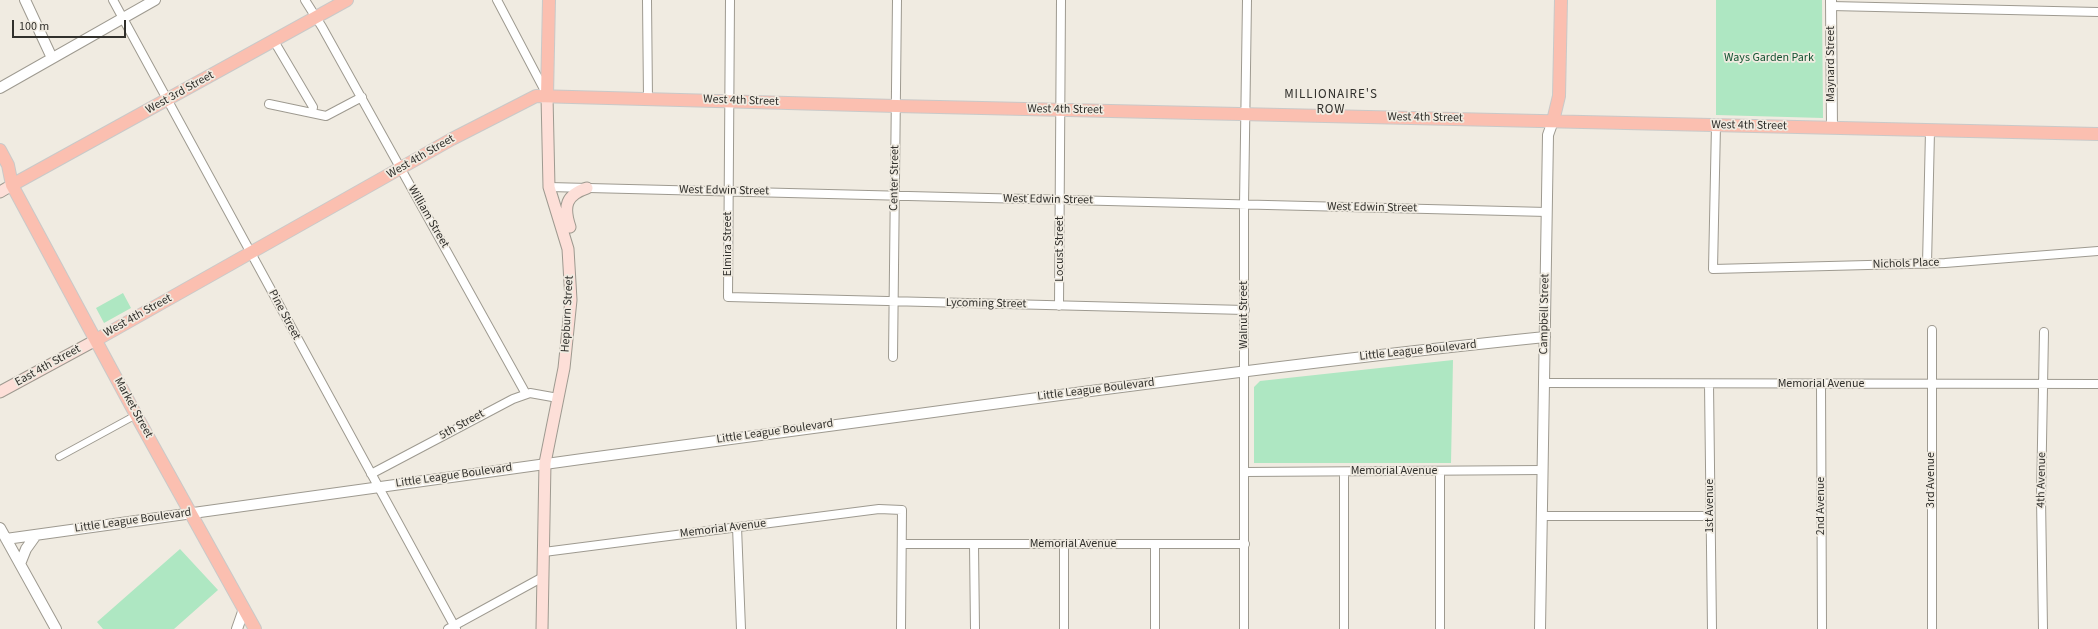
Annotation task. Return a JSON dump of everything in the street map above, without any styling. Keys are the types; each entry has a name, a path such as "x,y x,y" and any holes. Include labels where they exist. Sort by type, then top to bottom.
{"main road":[{"name":"West 3rd Street","path":"12,186 347,0"},
{"name":"Hepburn Street","path":"542,629 545,463 567,348 571,283 568,249 549,187 547,96 549,0"},
{"name":"Campbell Street","path":"1553,121 1559,96 1561,0"},
{"name":"West 4th Street","path":"96,340 525,100 536,96 1060,110 2098,134"},
{"name":"Market Street","path":"0,150 8,165 12,186"},
{"name":"Market Street","path":"0,173 12,186 136,415 192,513 255,629"},
{"path":"0,192 12,186"},
{"path":"568,249 571,232 566,214 568,202 573,194 587,188"},
{"name":"East 4th Street","path":"0,392 96,340"}],"street":[{"path":"25,0 52,58"},
{"name":"Pine Street","path":"113,0 371,474 452,628"},
{"path":"0,88 155,0"},
{"name":"William Street","path":"305,0 362,97 526,394"},
{"path":"497,0 547,96"},
{"path":"647,0 648,98"},
{"name":"Elmira Street","path":"728,297 730,0"},
{"name":"Center Street","path":"893,357 897,0"},
{"name":"Locust Street","path":"1059,306 1061,0"},
{"name":"Walnut Street","path":"1244,629 1244,205 1247,0"},
{"path":"1831,3 2098,12"},
{"name":"Maynard Street","path":"1831,3 1832,128"},
{"path":"274,41 313,107 312,113"},
{"path":"270,104 326,116 362,97"},
{"name":"Campbell Street","path":"1540,629 1548,135 1553,121"},
{"name":"Nichols Place","path":"1716,125 1713,269 1927,264 2098,251"},
{"path":"1927,264 1930,131"},
{"name":"West Edwin Street","path":"549,187 1547,212"},
{"name":"Lycoming Street","path":"728,297 1245,310"},
{"name":"3rd Avenue","path":"1932,330 1932,629"},
{"name":"4th Avenue","path":"2043,629 2041,498 2044,332"},
{"name":"Little League Boulevard","path":"6,539 545,463 1244,371 1545,337"},
{"name":"Memorial Avenue","path":"1544,383 2098,384"},
{"name":"1st Avenue","path":"1709,384 1712,629"},
{"name":"2nd Avenue","path":"1821,384 1822,629"},
{"name":"5th Street","path":"371,474 495,407 526,394 558,398"},
{"path":"60,457 136,415"},
{"name":"Memorial Avenue","path":"1245,472 1543,470"},
{"path":"1440,471 1440,629"},
{"path":"1344,472 1344,629"},
{"name":"Memorial Avenue","path":"544,552 879,509 902,510 902,544 1245,544"},
{"path":"1542,516 1710,516"},
{"path":"737,527 741,629"},
{"path":"0,528 56,629"},
{"path":"20,564 26,548 36,535"},
{"path":"901,629 902,544"},
{"path":"974,544 975,629"},
{"path":"1064,544 1064,629"},
{"path":"1155,544 1155,629"},
{"path":"452,628 543,577"},
{"path":"237,629 244,610"}],"green space":[{"name":"Ways Garden Park","path":"1716,0 1822,0 1823,118 1716,115"},
{"path":"123,293 131,308 104,323 96,308"},
{"path":"1453,360 1451,463 1254,463 1254,387 1260,381"},
{"path":"180,549 218,590 174,629 103,629 97,622"}],"district":[{"name":"MILLIONAIRE'S ROW","path":"1331,102"}]}
